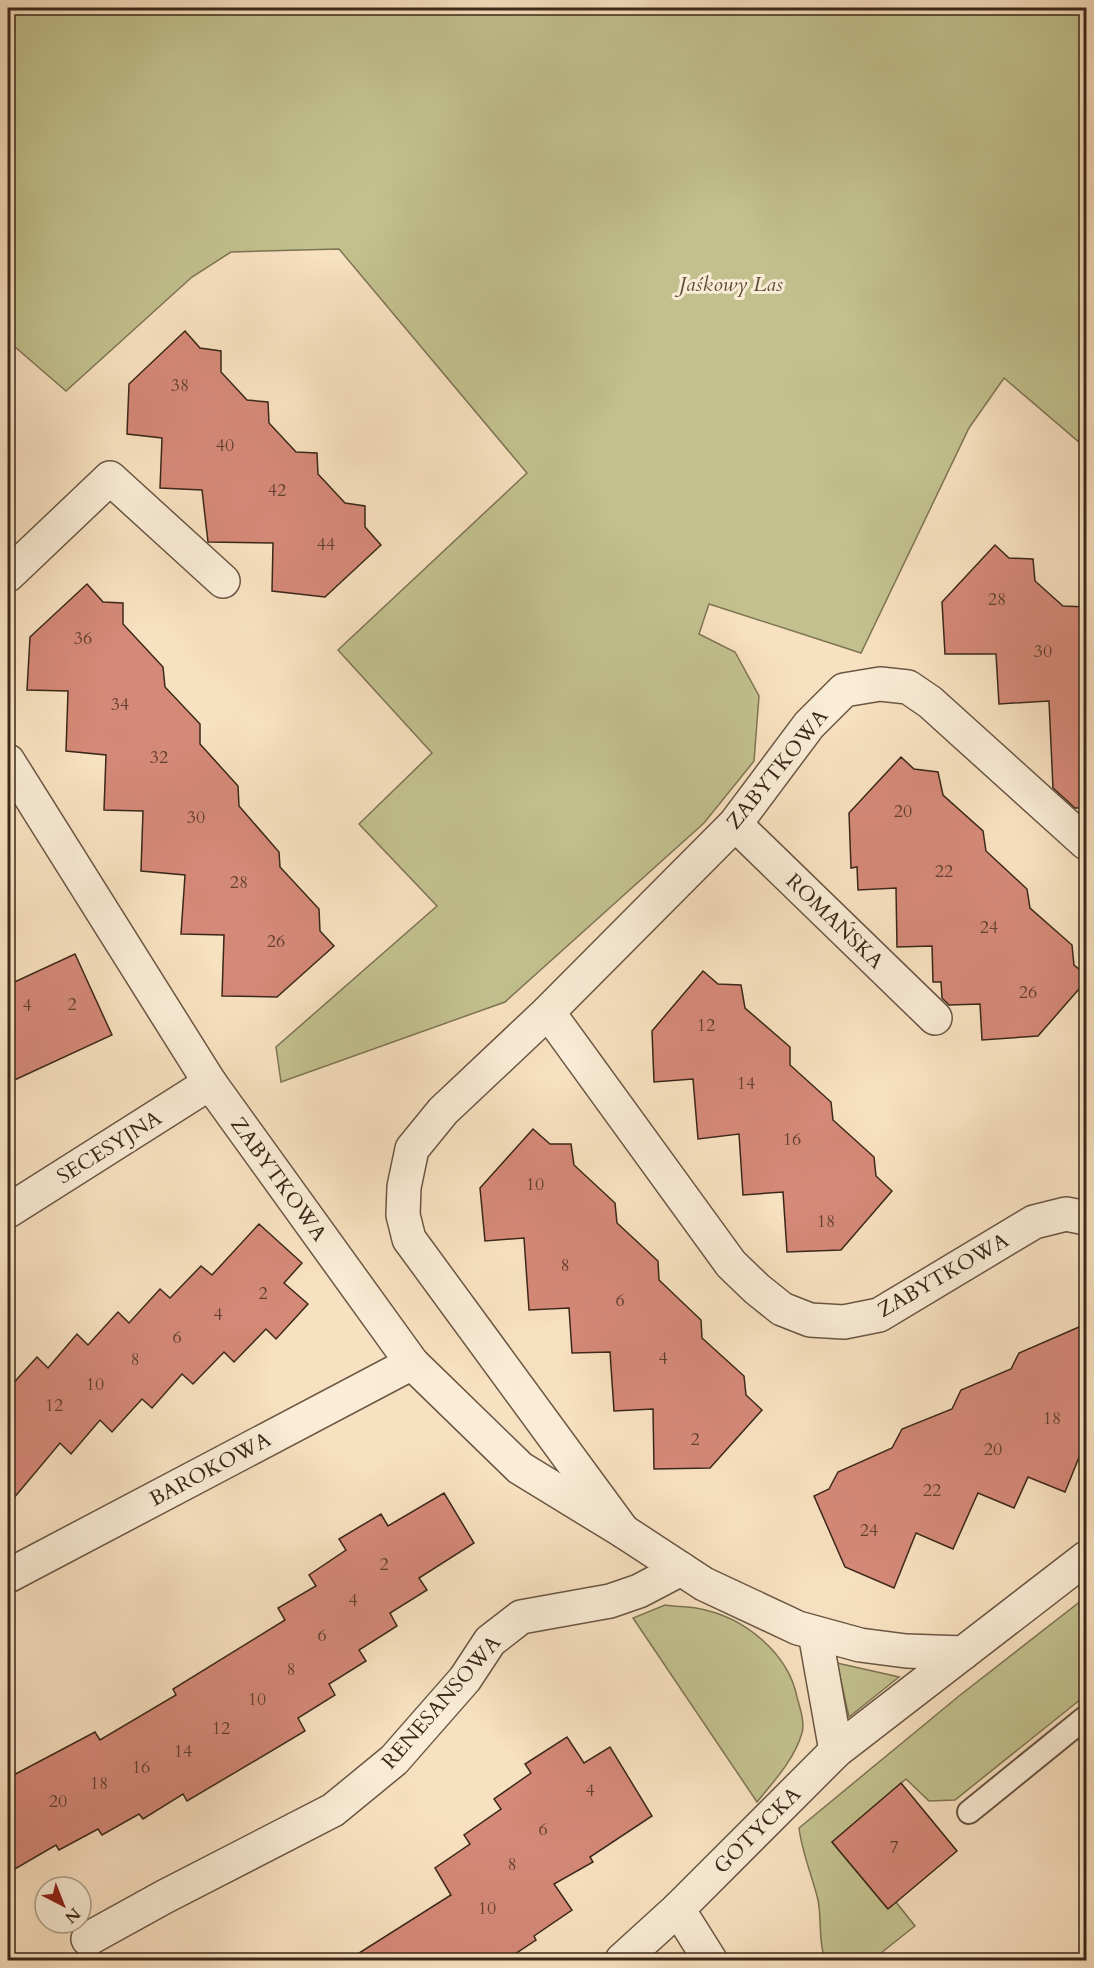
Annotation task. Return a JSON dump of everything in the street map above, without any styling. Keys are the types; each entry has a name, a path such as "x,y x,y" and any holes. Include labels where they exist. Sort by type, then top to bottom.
{"street":[{"path":"8,575 110,478 223,581"},
{"name":"ZABYTKOWA","path":"623,1531 410,1239 402,1215 404,1187 412,1149 443,1111 548,1012 735,824 809,724 844,690 880,684 908,687 930,702 1086,843"},
{"name":"ZABYTKOWA","path":"8,761 210,1083 412,1363 520,1468 704,1584 798,1628 860,1646 906,1651 963,1653"},
{"name":"ROMAŃSKA","path":"735,824 936,1018"},
{"name":"ZABYTKOWA","path":"548,1012 731,1264 782,1309 810,1320 844,1322 879,1315 1034,1222 1066,1214 1086,1218"},
{"name":"SECESYJNA","path":"8,1211 210,1083"},
{"name":"BAROKOWA","path":"8,1576 412,1363"},
{"path":"963,1653 1086,1558"},
{"name":"RENESANSOWA","path":"88,1939 333,1810 394,1760 465,1679 490,1641 521,1617 610,1600 639,1592 681,1569"},
{"path":"815,1633 836,1751"},
{"name":"GOTYCKA","path":"622,1960 678,1909 836,1751 963,1653"},
{"path":"678,1909 710,1960"}],"lane":[{"path":"969,1812 1086,1717"}],"green space":[{"name":"Jaśkowy Las","path":"8,8 1086,8 1086,448 1004,378 969,428 861,653 709,604 699,634 735,652 759,696 754,761 704,823 505,1002 281,1082 276,1047 437,906 359,824 432,753 338,650 527,473 339,249 231,252 192,277 66,391 8,341"},
{"path":"1086,1597 1086,1695 955,1800 929,1801 906,1779 832,1842 887,1908 896,1902 915,1926 872,1960 825,1960 818,1900 799,1828 959,1696"},
{"path":"665,1605 696,1608 733,1620 748,1629 774,1652 792,1681 802,1715 802,1733 789,1761 757,1802 633,1618"},
{"path":"837,1663 899,1677 849,1717"}],"building":[{"path":"185,331 200,348 221,351 221,372 247,400 268,402 269,423 296,452 317,453 318,474 345,503 365,506 365,527 381,545 325,597 272,591 273,543 208,542 202,490 160,488 162,438 127,434 129,384"},
{"path":"995,545 1009,558 1033,559 1035,581 1063,606 1086,607 1086,808 1075,808 1053,788 1049,701 999,704 996,654 945,654 942,602"},
{"path":"87,584 103,602 123,603 123,624 163,667 165,687 200,724 200,744 238,786 239,806 279,852 280,867 319,909 320,931 334,946 277,997 222,996 224,935 181,934 185,875 141,871 143,811 104,810 106,755 66,751 68,691 27,690 30,637"},
{"path":"901,757 914,769 938,772 943,795 983,831 986,851 1027,889 1030,908 1072,945 1074,965 1086,975 1086,981 1038,1036 982,1040 980,1004 949,1005 942,998 941,982 933,982 932,946 897,947 896,888 858,890 857,867 851,868 849,813"},
{"path":"75,954 112,1035 8,1083 8,985"},
{"path":"703,971 718,984 741,985 745,1008 790,1047 790,1065 831,1102 833,1120 874,1157 876,1176 892,1191 841,1250 787,1252 783,1192 743,1195 739,1134 698,1139 693,1079 654,1082 652,1031"},
{"path":"533,1129 550,1144 571,1144 574,1165 615,1203 617,1223 658,1261 659,1280 701,1320 702,1338 744,1376 746,1395 762,1410 710,1468 654,1469 653,1409 614,1411 610,1352 572,1353 569,1308 529,1310 524,1238 485,1241 480,1188"},
{"path":"259,1224 302,1263 284,1283 308,1304 276,1339 266,1329 234,1362 224,1352 193,1384 182,1374 152,1408 142,1399 112,1432 100,1420 71,1454 60,1443 8,1505 8,1389 37,1357 48,1368 77,1334 88,1345 118,1312 129,1323 160,1289 170,1298 201,1266 212,1275"},
{"path":"1086,1324 1086,1440 1065,1492 1028,1477 1014,1508 978,1493 953,1549 916,1533 894,1588 845,1567 814,1496 829,1489 838,1472 892,1448 902,1429 952,1409 961,1390 1011,1369 1019,1353"},
{"path":"444,1493 474,1543 419,1578 427,1590 390,1613 397,1626 359,1650 366,1661 329,1684 335,1695 298,1718 305,1731 187,1801 183,1794 143,1819 139,1814 102,1835 98,1829 59,1850 56,1845 8,1873 8,1778 95,1732 100,1740 176,1695 173,1689 285,1620 278,1608 316,1586 309,1575 346,1550 339,1539 381,1514 388,1526"},
{"path":"567,1737 584,1763 610,1747 652,1816 590,1857 593,1862 554,1884 572,1910 534,1936 536,1940 506,1960 348,1960 451,1895 435,1868 470,1844 464,1835 501,1809 494,1799 531,1773 525,1764"},
{"path":"901,1783 957,1851 888,1909 832,1842"}]}
